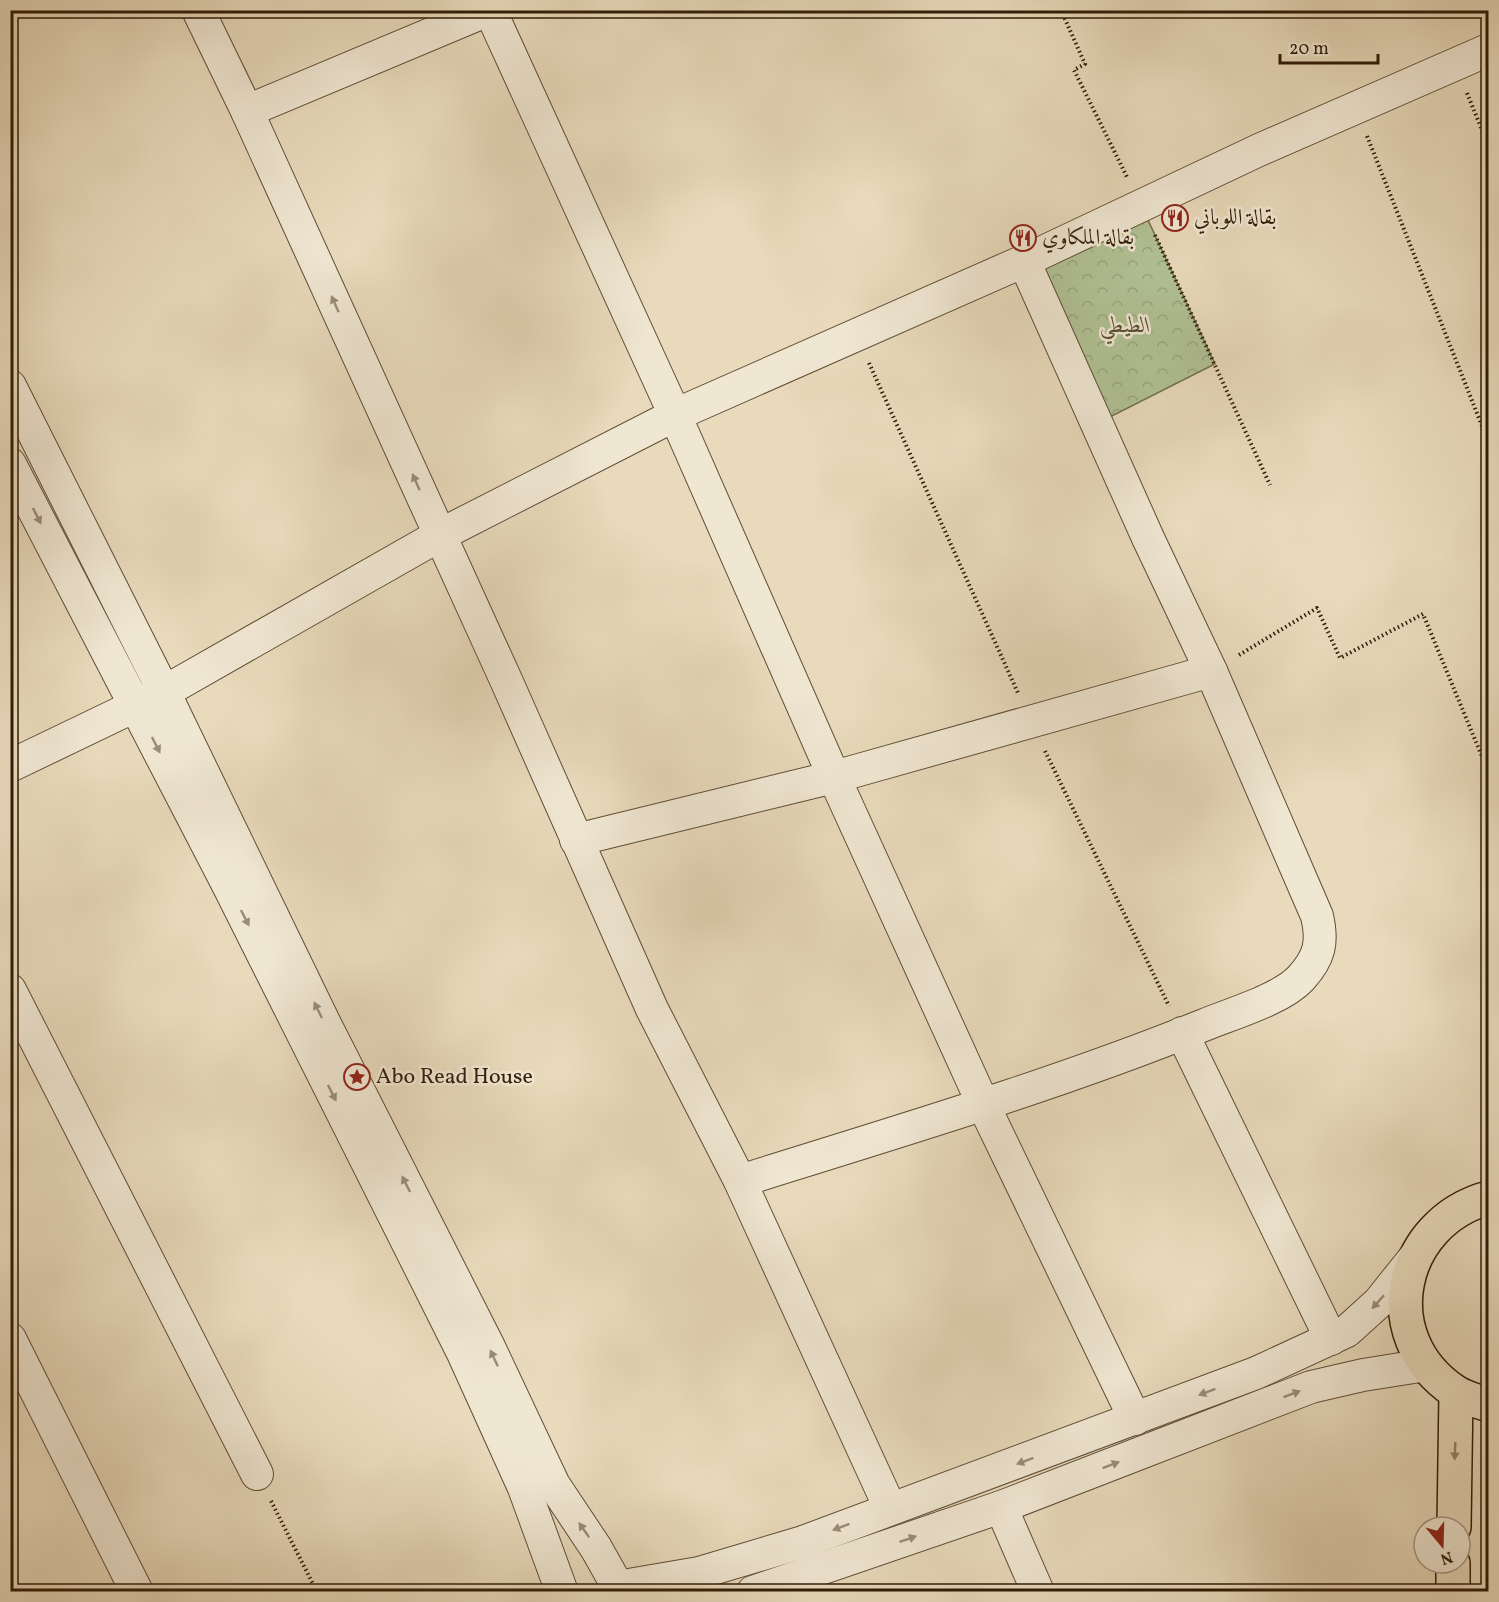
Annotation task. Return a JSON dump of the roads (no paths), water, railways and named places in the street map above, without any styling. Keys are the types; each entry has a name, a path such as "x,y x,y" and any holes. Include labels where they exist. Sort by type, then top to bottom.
{"main road":[{"path":"1483,1195 1449,1216 1430,1234 1415,1257 1407,1284 1406,1312 1412,1340 1426,1365 1456,1393 1488,1405"},
{"path":"1454,1515 1456,1393"},
{"path":"1453,1575 1453,1592"}],"street":[{"path":"198,10 247,111 506,680 652,1009 740,1182 890,1508"},
{"path":"247,111 489,10 675,415 834,777 983,1104 1136,1419"},
{"path":"10,766 164,692 440,535 675,415 1024,261 1259,150 1488,50"},
{"path":"740,1182 983,1104 1138,1051 1279,994 1300,979 1314,960 1321,943 1317,916 1211,671 1148,538 1024,261"},
{"path":"10,387 164,692 324,1022 489,1347 554,1485 621,1586"},
{"path":"10,464 228,885 462,1351 524,1488 562,1592"},
{"path":"576,840 834,777 1211,671"},
{"path":"10,990 257,1474"},
{"path":"1182,1033 1331,1339"},
{"path":"570,1592 580,1581 591,1578 603,1577 621,1586 699,1573 803,1542 1256,1373 1347,1331 1379,1302 1415,1257"},
{"path":"10,1339 137,1592"},
{"path":"753,1592 1001,1507 1311,1387 1393,1369 1426,1365"},
{"path":"1001,1507 1038,1592"}],"place":[{"name":"بقالة اللوباني","path":"1175,218"},
{"name":"بقالة الملكاوي","path":"1023,238"},
{"name":"Abo Read House","path":"357,1077"}],"park label":[{"name":"الطيطي","path":"1125,326"}]}
